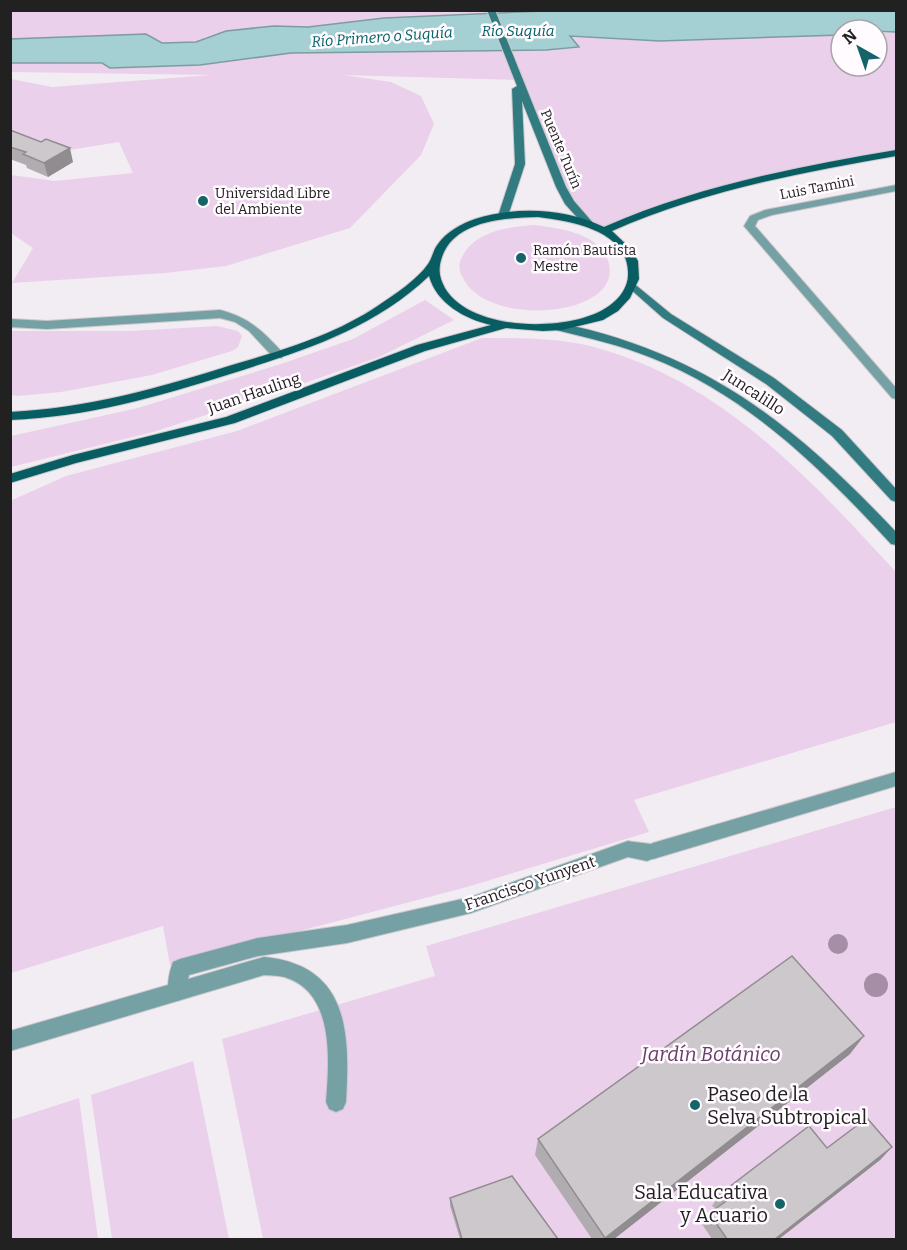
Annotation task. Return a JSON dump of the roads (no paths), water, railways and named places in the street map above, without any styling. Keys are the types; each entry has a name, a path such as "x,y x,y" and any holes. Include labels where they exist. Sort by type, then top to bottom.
{"main road":[{"name":"Puente Turín","path":"491,10 561,187 569,202 589,224"},
{"name":"Puente Turín","path":"503,216 520,164 517,80"},
{"path":"603,231 646,211 726,186 897,153"},
{"path":"538,214 564,217 589,224 623,246 633,265 632,285 620,302 599,316 560,327 532,328 505,325 480,318 459,308 444,295 435,280 434,265 438,251 448,239 482,221 503,216 538,214"},
{"name":"Juan Hauling","path":"10,416 51,415 93,409 278,355 335,333 372,315 405,293 434,265"},
{"name":"Juncalillo","path":"632,285 667,316 770,381 837,433 897,497"},
{"name":"Juan Hauling","path":"10,478 73,459 230,420 421,348 450,338 505,325"},
{"name":"Juncalillo","path":"560,327 619,341 669,362 719,387 776,424 848,487 897,540"}],"street":[{"name":"Luis Tamini","path":"897,188 769,212 754,218 749,226 897,394"},
{"path":"10,323 47,325 220,314 238,318 254,327 278,355"},
{"name":"Francisco Yunyent","path":"177,992 180,968 258,947 347,934 471,904 625,850 631,849 647,853 897,779"},
{"path":"10,1041 264,966 291,969 314,982 334,1019 338,1067 336,1102"}],"water":[{"name":"Río Suquía","path":"568,10 896,11 896,32 889,32 889,18 829,18 829,35 660,41 570,36 579,47 546,50 291,53 200,65 110,68 102,63 11,63 10,39 146,34 162,43 196,42 226,31 274,26 308,27 384,18"}],"place":[{"name":"Universidad Libre del Ambiente","path":"203,201"},
{"name":"Ramón Bautista Mestre","path":"521,258"},
{"name":"Paseo de la Selva Subtropical","path":"695,1105"},
{"name":"Sala Educativa y Acuario","path":"780,1204"}],"water label":[{"name":"Río Primero o Suquía","path":"382,37"}],"park label":[{"name":"Jardín Botánico","path":"711,1054"}]}
